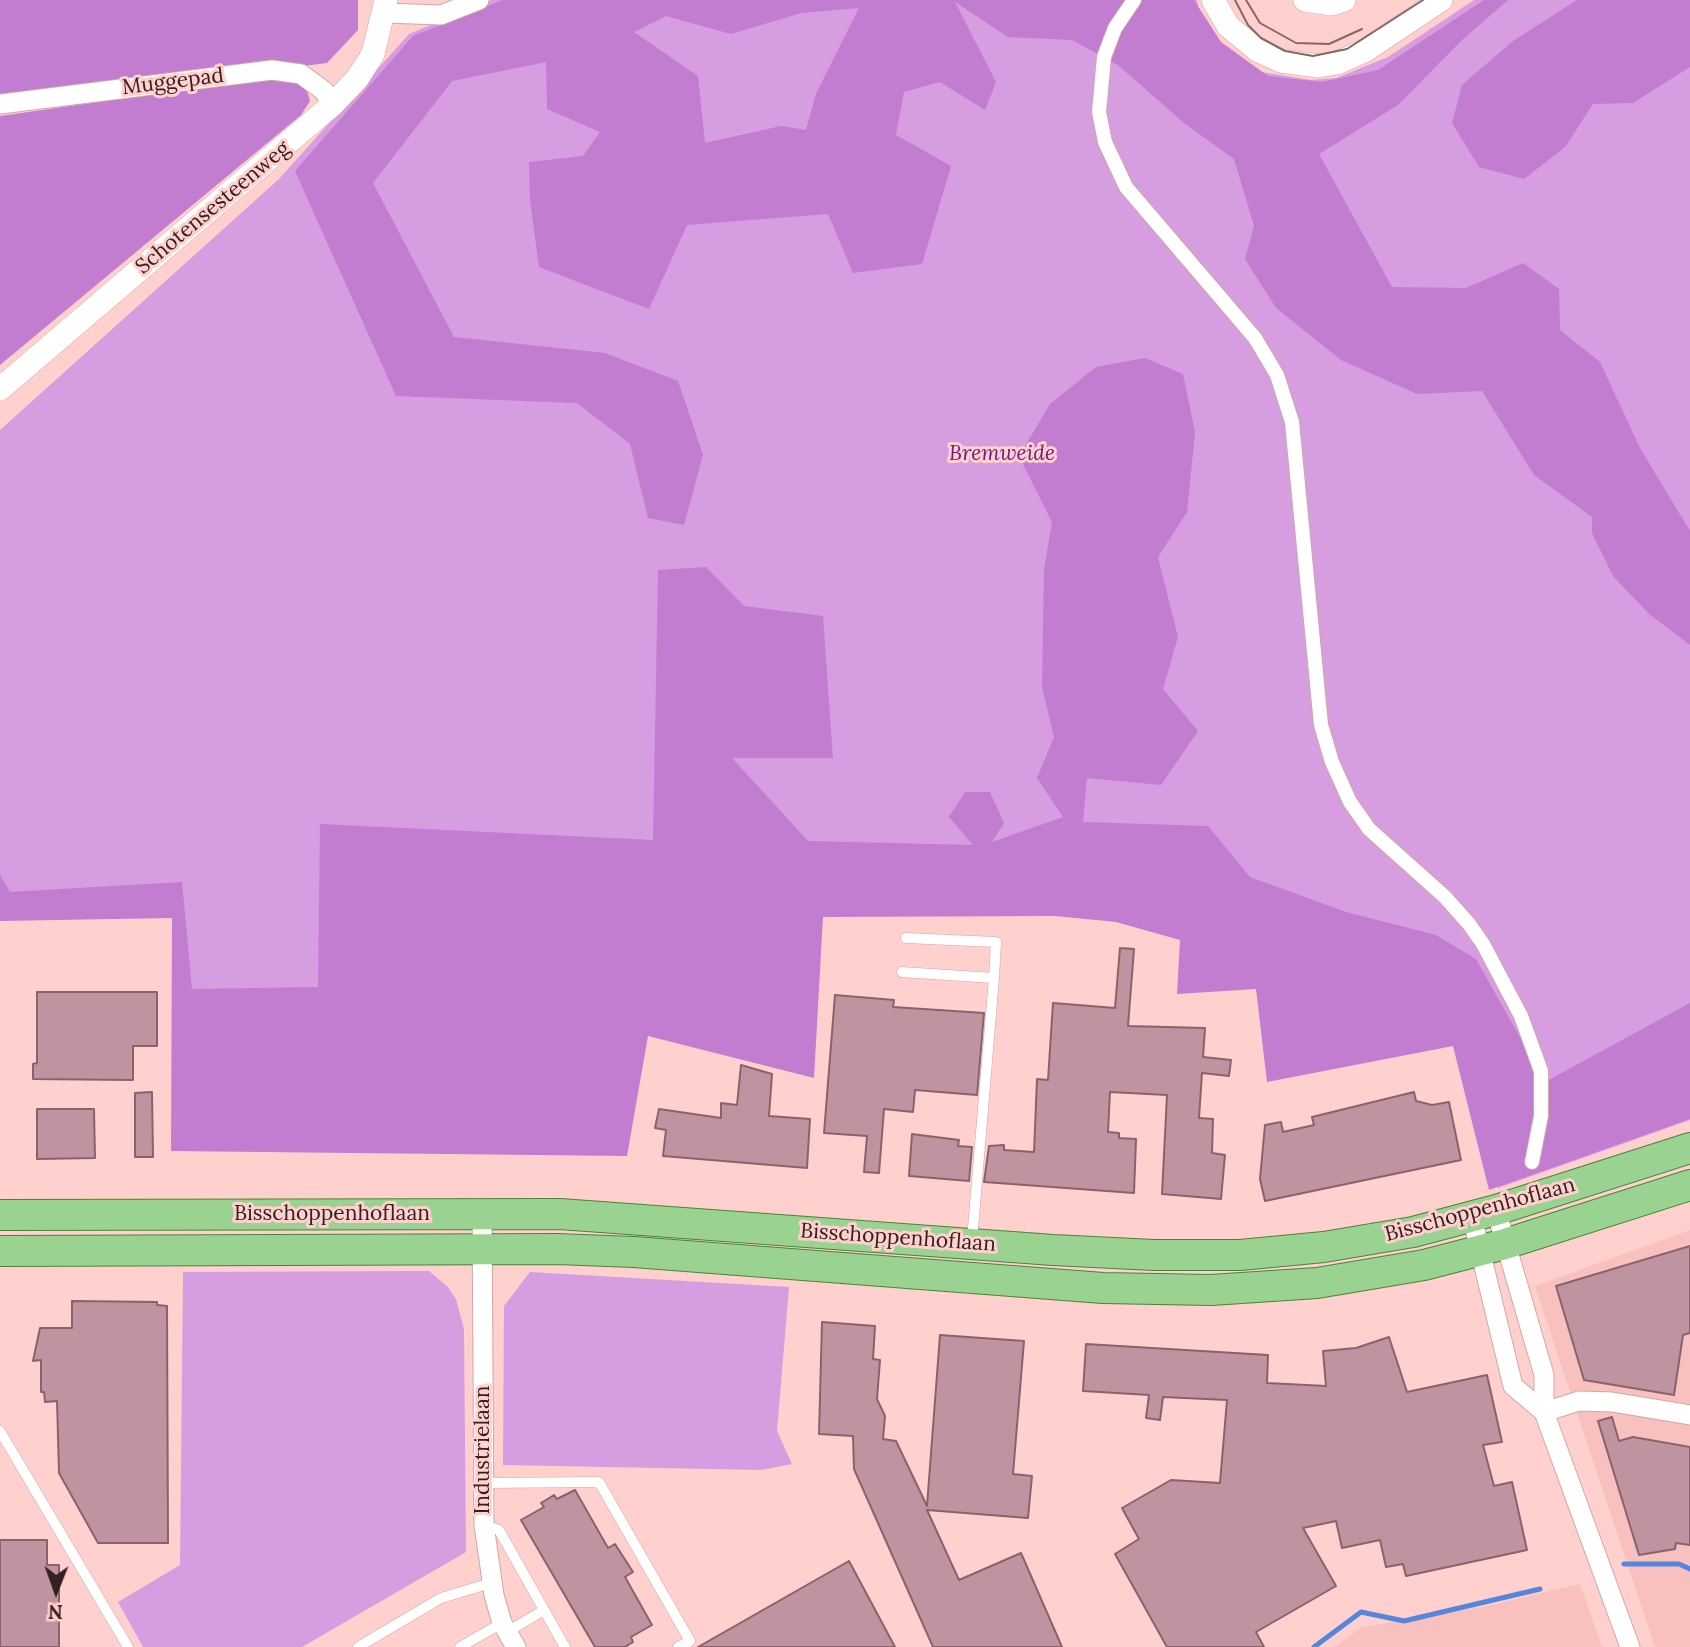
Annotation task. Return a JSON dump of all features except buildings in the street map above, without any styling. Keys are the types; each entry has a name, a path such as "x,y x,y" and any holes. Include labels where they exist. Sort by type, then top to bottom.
{"main road":[{"name":"Bisschoppenhoflaan","path":"0,1215 482,1213 654,1219 971,1244 1154,1255 1240,1255 1382,1238 1484,1213 1690,1148"},
{"name":"Bisschoppenhoflaan","path":"0,1251 482,1248 634,1252 1174,1291 1270,1287 1349,1279 1492,1248 1690,1185"}],"street":[{"path":"386,7 441,15 479,0"},
{"path":"1135,0 1115,28 1104,57 1099,101 1105,142 1126,187 1255,338 1277,375 1293,430 1321,725 1332,762 1350,802 1369,829 1446,897 1469,924 1521,1016 1541,1071 1541,1116 1532,1162"},
{"path":"1213,0 1221,18 1249,44 1281,61 1305,66 1337,63 1366,50 1441,0"},
{"path":"1305,0 1332,4 1344,0"},
{"name":"Schotensesteenweg","path":"0,389 332,105 366,67 386,7"},
{"name":"Muggepad","path":"0,104 272,69 301,74 324,91 332,105"},
{"name":"Industrielaan","path":"482,1213 484,1525 491,1583 508,1634"},
{"path":"1484,1213 1492,1248 1513,1387 1544,1412"},
{"path":"1492,1248 1544,1375 1544,1412 1630,1647"},
{"path":"1544,1412 1579,1401 1612,1402 1690,1415"}],"lane":[{"path":"906,938 996,942 971,1244"},
{"path":"902,972 994,978"},
{"path":"0,1431 128,1647"},
{"path":"483,1483 599,1482 690,1641 678,1647"},
{"path":"484,1525 499,1530 565,1647"},
{"path":"358,1647 441,1598 491,1583"},
{"path":"460,1647 508,1634 544,1610"}],"shaded area":[{"path":"0,0 358,0 358,30 327,63 0,104"},
{"path":"503,0 1194,0 1221,42 1268,76 1322,82 1378,70 1484,0 1508,0 1462,40 1398,105 1319,154 1392,287 1466,288 1523,263 1559,289 1560,330 1600,362 1640,448 1690,531 1690,645 1649,614 1613,576 1592,533 1592,517 1534,475 1482,391 1417,394 1341,360 1276,308 1245,259 1254,226 1234,159 1184,123 1118,65 1072,40 1008,37 955,2 996,82 985,110 940,82 904,92 896,135 951,166 922,264 853,273 828,214 687,225 649,309 539,267 530,200 529,162 583,156 600,132 547,109 546,62 452,81 373,183 454,337 605,353 678,381 703,455 684,525 648,518 630,444 577,403 396,396 295,171 413,36","holes":["859,8 816,94 806,130 781,126 705,143 698,76 634,32 666,16 731,34 801,13"]},
{"path":"1577,0 1690,0 1690,67 1633,103 1593,104 1565,147 1524,179 1479,167 1452,123 1462,85 1513,41"},
{"path":"275,77 306,87 310,101 301,115 0,365 0,116"},
{"path":"1145,358 1183,374 1195,432 1187,512 1158,557 1178,637 1163,689 1198,731 1161,785 1087,778 1083,822 1208,826 1250,877 1346,912 1436,935 1476,959 1545,1082 1690,1003 1690,1119 1489,1190 1453,1046 1267,1082 1256,989 1177,994 1180,940 1116,922 1055,916 823,917 814,1078 648,1036 627,1156 171,1151 172,918 0,921 0,875 10,892 182,882 192,989 318,987 320,824 653,840 658,570 706,567 744,606 823,616 833,758 732,758 808,841 973,845 949,817 965,792 990,792 1004,823 992,842 1063,817 1037,778 1054,737 1042,687 1044,570 1052,522 1019,456 1050,404 1096,367"},
{"path":"1690,1230 1690,1647 1655,1647 1535,1286"},
{"path":"1580,1584 1602,1647 1334,1647 1362,1627 1478,1608"}],"green space":[{"name":"Bremweide","path":"491,0 1197,0 1199,12 1227,51 1261,72 1311,80 1336,78 1388,57 1474,0 1690,0 1690,1120 1498,1188 1461,1015 1175,916 652,893 175,1145 174,916 0,918 0,430 279,179 409,34"},
{"path":"429,1271 447,1286 456,1299 464,1329 466,1552 302,1647 143,1647 118,1602 180,1565 183,1272"},
{"path":"530,1272 789,1287 777,1431 792,1464 761,1470 503,1465 504,1306"}],"waterway":[{"path":"1624,1564 1679,1564 1690,1569"},
{"path":"1314,1647 1361,1612 1404,1621 1540,1589"}],"tram line":[{"path":"1235,0 1248,25 1261,38 1285,51 1313,56 1347,49 1423,0"},
{"path":"1246,0 1260,23 1296,43 1329,44 1362,29"}]}
